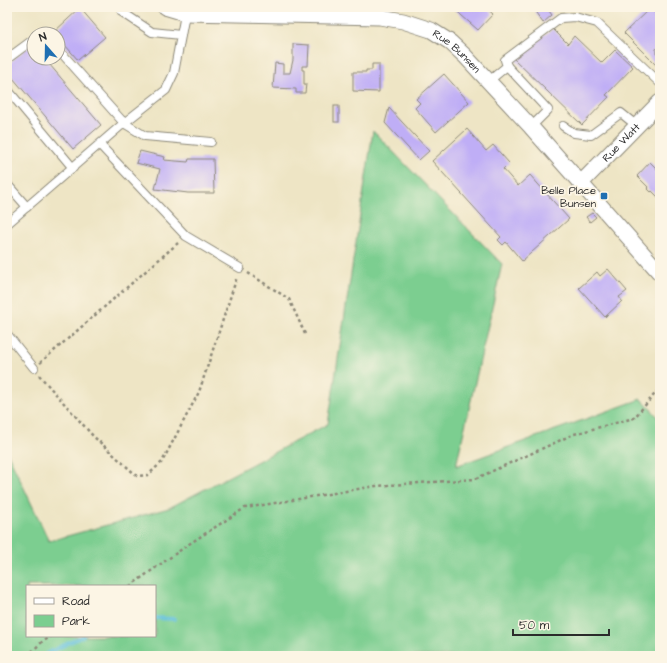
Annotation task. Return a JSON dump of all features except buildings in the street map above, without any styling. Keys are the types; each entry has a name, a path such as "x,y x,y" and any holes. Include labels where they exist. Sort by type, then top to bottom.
{"street":[{"name":"Rue Bunsen","path":"165,7 186,10 380,12 431,30 450,42 489,81 660,273"},
{"name":"Rue Watt","path":"581,183 660,102"}],"lane":[{"path":"120,7 122,12 152,32 181,36"},
{"path":"7,224 166,90 174,73 186,10"},
{"path":"531,127 548,110 507,66 505,60 561,18 575,17 597,23 660,83"},
{"path":"7,59 26,45"},
{"path":"66,59 124,124 145,136 211,142"},
{"path":"489,81 507,66"},
{"path":"7,89 73,168"},
{"path":"563,126 574,132 591,135 621,113 637,126"},
{"path":"100,145 186,236 240,268"},
{"path":"7,184 26,207"},
{"path":"9,339 34,368"}],"path":[{"path":"186,236 34,368 93,436 137,476 148,475 162,462 199,392 240,268 289,299 305,334"},
{"path":"131,585 189,544 245,508 376,486 475,479 574,434 634,418 660,388"},
{"path":"27,656 42,642 50,637"}],"green space":[{"path":"373,131 502,264 456,466 641,399 660,419 660,656 7,656 7,452 49,541 169,508 328,424"}],"waterway":[{"path":"156,618 174,619"},
{"path":"44,656 81,637"}],"place":[{"name":"Belle Place Bunsen","path":"604,196"}]}
